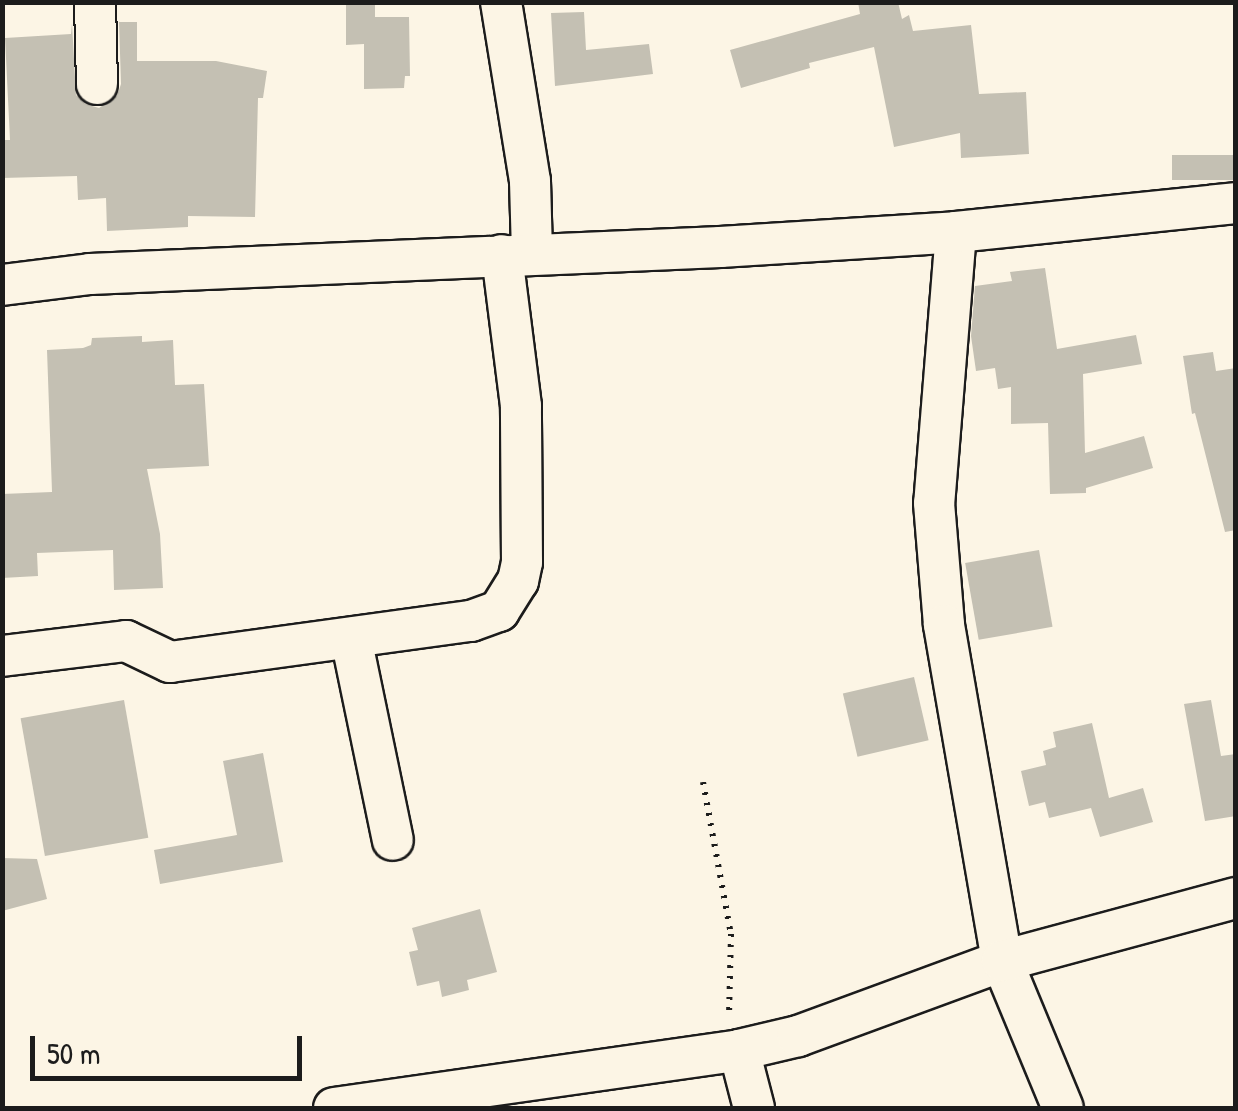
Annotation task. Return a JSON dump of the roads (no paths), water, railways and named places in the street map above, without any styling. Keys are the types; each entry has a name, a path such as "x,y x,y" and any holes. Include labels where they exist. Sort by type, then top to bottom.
{"street":[{"path":"95,2 97,84"},
{"path":"2,656 126,641 170,662 490,616 506,603 518,581 522,562 517,255 530,180 501,2"},
{"path":"2,284 90,274 956,232 1236,203"},
{"path":"956,232 934,504 944,625 1002,961 1063,1108"},
{"path":"351,638 393,840"},
{"path":"334,1108 739,1050 798,1036 1002,961 1236,898"},
{"path":"739,1050 754,1108"}]}
